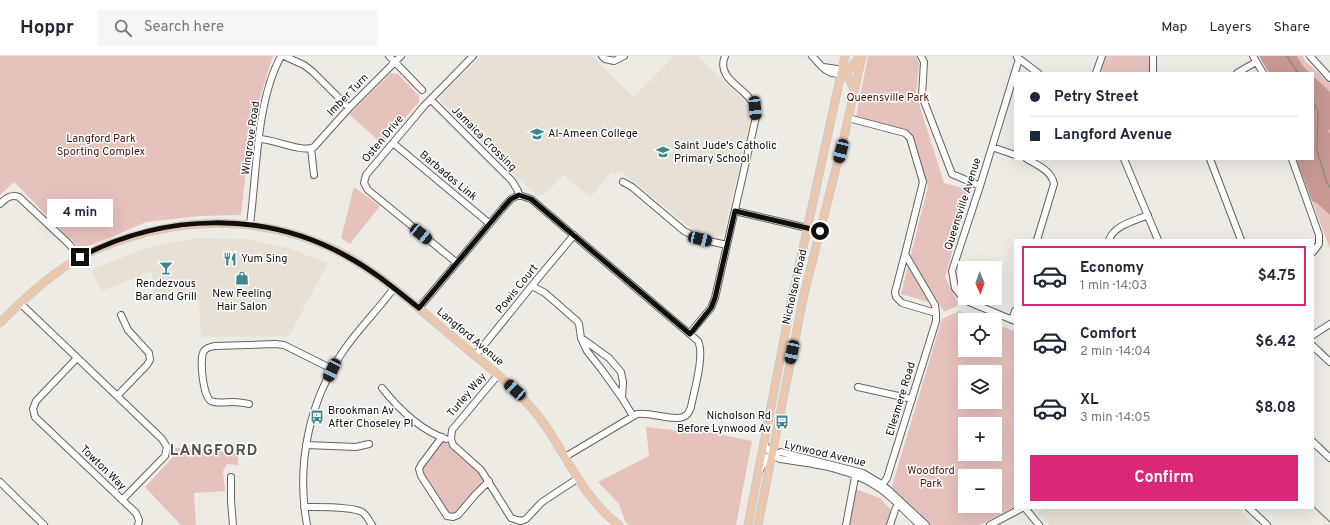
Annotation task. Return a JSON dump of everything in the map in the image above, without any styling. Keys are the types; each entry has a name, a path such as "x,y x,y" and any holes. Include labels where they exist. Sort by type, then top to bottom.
{"main road":[{"name":"Nicholson Road","path":"748,525 792,298 845,56"},
{"name":"Nicholson Road","path":"758,525 804,294 848,118 861,56"},
{"path":"841,73 849,70 861,56"},
{"path":"841,73 848,77 854,90"},
{"name":"Langford Avenue","path":"0,323 39,286 78,259 113,243 149,231 185,225 222,222 250,224 296,235 348,257 377,274 498,375 531,407 549,431 577,479 597,504 617,524"}],"street":[{"path":"283,56 304,65 313,72 349,108"},
{"name":"Wingrove Road","path":"250,224 259,139 266,99 277,63 283,56"},
{"path":"389,56 422,90"},
{"name":"Imber Turn","path":"311,148 314,147 349,108 401,56"},
{"name":"Osten Drive","path":"457,263 368,190 364,183 366,175 393,143 473,56"},
{"path":"602,56 605,59 614,61 624,56"},
{"path":"690,334 711,308 715,298 756,117 755,108 751,100 724,72 721,64 725,56"},
{"path":"812,56 823,66 837,69 841,73"},
{"path":"921,56 924,62 922,96 952,174 980,186"},
{"path":"1096,72 1102,56"},
{"path":"1153,56 1153,72"},
{"path":"1310,56 1330,78"},
{"path":"1018,58 1037,72"},
{"name":"Queensville Avenue","path":"1014,320 970,302 958,293 953,283 952,271 980,186 1018,58"},
{"path":"1239,72 1254,59 1262,72"},
{"name":"Jamaica Crossing","path":"431,100 512,181 519,195"},
{"path":"848,118 905,133 910,138 923,182 895,292 896,297 902,303 936,313 935,305 905,254"},
{"path":"259,139 268,139 304,149 311,148 314,175"},
{"name":"Barbados Link","path":"393,143 490,224"},
{"path":"992,147 1014,154"},
{"path":"1029,160 1050,173 1054,184 1037,239"},
{"path":"1124,160 1158,239"},
{"path":"1210,160 1242,239"},
{"path":"1292,160 1319,236 1320,244 1314,251"},
{"path":"623,182 632,187 684,231 700,239 727,245"},
{"path":"0,204 8,197 14,195 19,197 64,240 78,259"},
{"path":"419,308 511,199 519,195 531,199 698,341 701,347 701,353 691,407 688,414 682,418 645,413 633,416 565,457"},
{"path":"735,211 820,231"},
{"path":"1110,239 1114,231 1118,228 1148,216"},
{"name":"Powis Court","path":"475,356 574,235"},
{"path":"532,286 545,294 577,321 579,324 581,338 587,351 622,398 633,416"},
{"path":"307,525 304,507 303,475 306,444 317,402 332,370 356,334 394,288"},
{"name":"Towton Way","path":"20,303 162,439 167,447 165,456 122,500 35,417 33,409 36,401 77,358"},
{"name":"Ellesmere Road","path":"881,486 887,478 936,321 936,313"},
{"path":"117,396 150,360 150,353 128,330 121,315"},
{"path":"1314,334 1330,324"},
{"path":"581,338 609,358 621,372 624,382 622,398"},
{"path":"249,404 217,402 211,401 208,398 204,389 201,360 206,349 215,346 284,345 332,370"},
{"path":"1314,347 1330,362"},
{"name":"Turley Way","path":"451,439 452,430 498,375"},
{"path":"858,387 912,398"},
{"path":"382,388 394,404 435,435 451,439 453,445 481,470 511,518 521,521 529,517 542,502 577,479"},
{"path":"442,437 419,469 421,476 447,516 453,517 458,515 475,494 489,481"},
{"path":"1314,443 1330,458"},
{"path":"306,444 356,447 369,444"},
{"name":"Lynwood Avenue","path":"764,444 772,455"},
{"name":"Lynwood Avenue","path":"757,475 767,457 781,452 871,477 926,525"},
{"path":"846,525 856,473"},
{"path":"232,477 231,501 233,525"},
{"path":"0,482 44,525"},
{"path":"122,500 136,513 139,520 138,525"},
{"path":"890,525 899,502"},
{"name":"Lynwood Avenue","path":"899,502 920,525"},
{"path":"304,507 350,509 358,511 366,515 372,525"},
{"path":"990,525 1022,509"},
{"path":"1025,509 1039,525"},
{"path":"1250,509 1267,525"}],"shaded area":[{"path":"481,56 592,56 634,97 674,56 697,56 744,101 750,112 749,127 723,235 719,238 698,234 621,171 615,174 612,172 590,197 563,175 544,195 537,195 440,101 440,97"},
{"path":"1259,56 1297,56 1302,65 1309,72 1268,72"},
{"path":"1314,77 1330,92 1330,129 1328,131 1330,133 1330,215 1317,203 1312,201 1296,160 1314,160"},
{"path":"196,238 246,239 288,248 328,263 289,336 201,337 198,292 153,295 152,271 102,291 91,270 143,249"},
{"path":"1045,509 1239,509 1254,525 1049,525 1037,513"}],"green space":[{"name":"Langford Park Sporting Complex","path":"0,56 273,56 251,126 241,215 199,216 146,222 80,249 14,182 0,195"},
{"name":"Queensville Park","path":"868,56 916,56 919,63 916,94 944,183 970,190 945,277 959,305 944,312 936,298 928,302 901,294 928,187 911,134 856,117"},
{"path":"1104,56 1150,56 1150,72 1099,72"},
{"path":"1259,56 1303,56 1305,61 1330,83 1330,249 1296,160 1314,160 1314,72 1268,72"},
{"path":"391,73 398,74 419,96 419,102 382,144 349,114"},
{"path":"354,187 380,206 350,244 341,238"},
{"name":"Woodford Park","path":"959,311 965,313 958,313 958,357 1002,357 1002,326 1014,331 1014,508 980,525 927,525 891,489 942,319"},
{"path":"646,427 690,432 693,429 752,441 736,525 630,525 626,523 619,504 598,482 649,456"},
{"path":"442,442 448,444 477,470 483,478 481,486 456,514 449,515 422,470"},
{"path":"175,448 238,452 238,465 227,464 223,471 225,491 194,493 196,525 181,525 145,487 173,457"},
{"path":"855,489 880,498 891,510 886,525 848,525"}],"waterway":[{"path":"1287,56 1297,72"},
{"path":"1314,103 1318,111 1317,150 1327,183 1330,187"},
{"path":"1314,507 1330,522"}],"place":[{"name":"Al-Ameen College","path":"537,134"},
{"name":"Saint Jude's Catholic Primary School","path":"663,152"},
{"name":"Yum Sing","path":"230,259"},
{"name":"Rendezvous Bar and Grill","path":"166,268"},
{"name":"New Feeling Hair Salon","path":"242,278"},
{"name":"Brookman Av After Choseley Pl","path":"317,417"},
{"name":"Nicholson Rd Before Lynwood Av","path":"782,422"}],"district":[{"name":"LANGFORD","path":"214,451"}],"route":[{"path":"80,257 113,243 149,231 165,228 222,222 259,226 307,238 348,257 377,274 419,308 502,209 511,199 519,195 526,196 531,199 690,334 711,308 715,298 735,211 820,231"}]}
